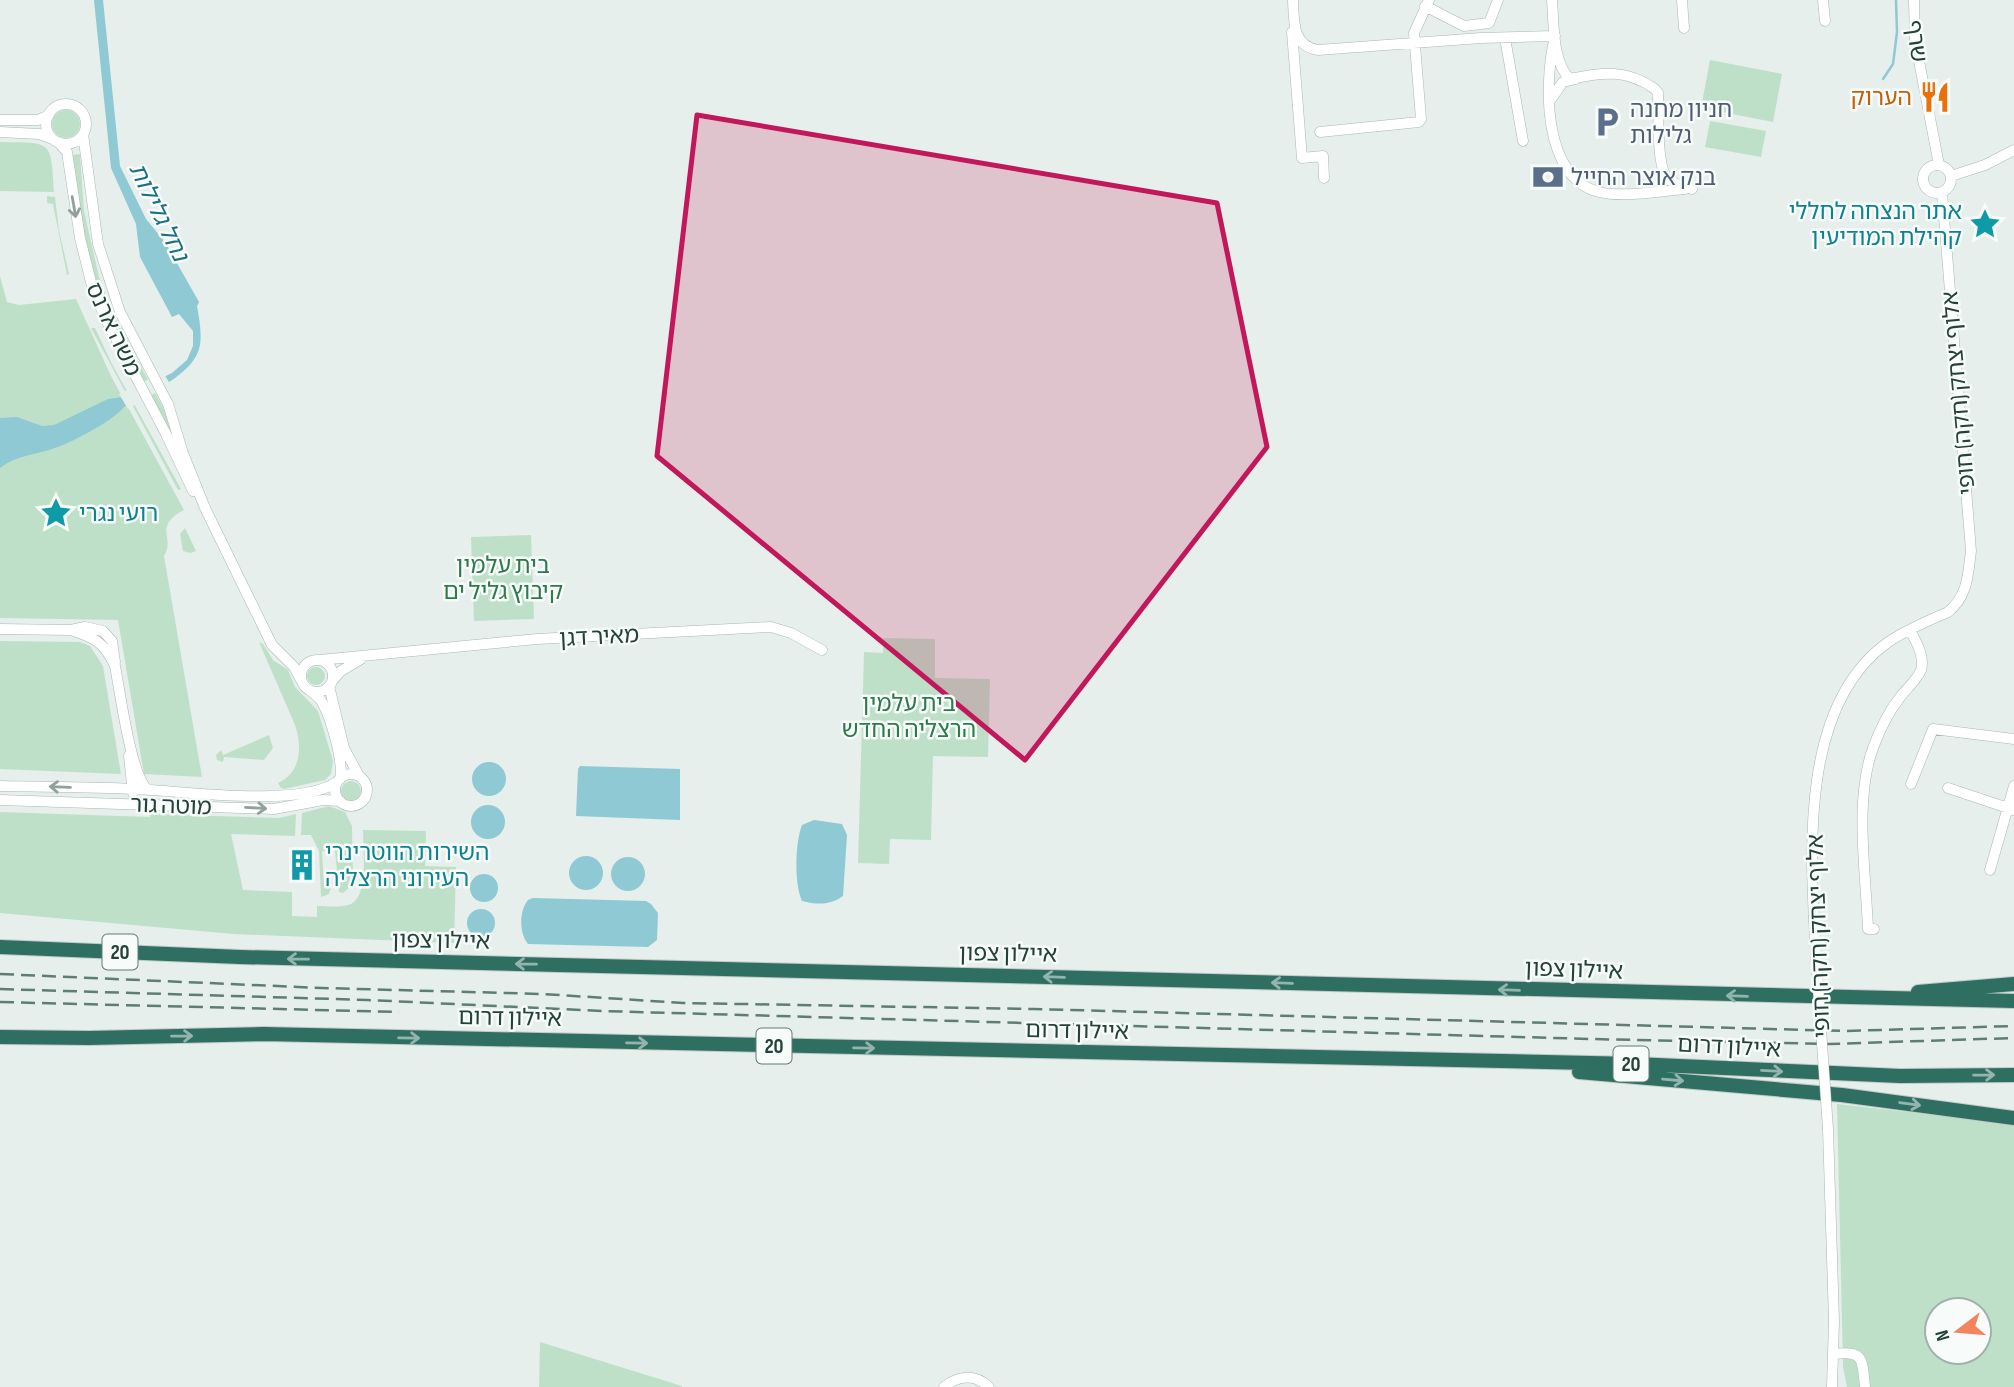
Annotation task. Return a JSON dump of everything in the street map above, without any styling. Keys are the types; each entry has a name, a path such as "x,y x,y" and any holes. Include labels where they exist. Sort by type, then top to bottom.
{"highway":[{"path":"0,941 240,957"},
{"name":"איילון צפון","path":"0,947 240,957 2014,1001"},
{"path":"1833,998 2014,984"},
{"name":"איילון דרום","path":"0,1038 277,1035 1635,1064 1900,1076 2014,1075"},
{"name":"איילון דרום","path":"0,1038 139,1037"},
{"path":"1459,1062 1842,1095 2014,1118"}],"street":[{"path":"1291,0 1296,33 1309,49 1555,36"},
{"path":"1291,0 1301,158 1323,156 1324,178"},
{"path":"1320,132 1419,122 1421,119 1414,27 1427,3 1464,26 1489,23 1498,0"},
{"path":"1552,0 1561,68 1570,79"},
{"path":"1682,0 1684,27"},
{"path":"1824,0 1825,21"},
{"name":"שרף","path":"1914,0 1915,40 1939,165"},
{"path":"1550,102 1557,88 1570,79 1632,76 1652,86 1658,93 1664,174 1669,180 1692,189 1609,194 1583,184 1565,167 1554,137 1550,102 1549,62 1555,36"},
{"path":"1505,38 1523,141"},
{"path":"0,120 38,120 49,115 58,106 71,105 85,118 83,134 72,143 56,141 39,134 0,132"},
{"path":"49,115 47,128 56,141"},
{"name":"משה ארנס","path":"83,134 100,254 120,312 168,404 203,504 272,645 294,667 325,708 341,769 338,781"},
{"name":"משה ארנס","path":"56,141 66,152 80,238 92,286 105,318 203,504"},
{"path":"1951,176 1985,165 2014,150"},
{"path":"1939,165 1947,169 1951,176 1948,187 1942,192 1930,190 1924,179 1928,168 1939,165"},
{"name":"אלוף יצחק (חקה) חופי","path":"1832,1387 1834,1354 1828,1129 1811,850 1816,787 1823,747 1845,691 1862,666 1886,643 1948,612 1957,605 1964,593 1971,551 1942,192"},
{"name":"מאיר דגן","path":"315,660 537,639 771,627 791,633 822,650"},
{"path":"0,629 85,628 95,629 108,636 114,648 138,793"},
{"path":"1874,929 1868,929 1864,789 1870,757 1884,723 1900,696 1920,672 1922,661 1910,630"},
{"name":"מאיר דגן","path":"330,684 346,667 371,654"},
{"path":"283,656 315,660 331,668 330,684 344,748 366,784 364,800 355,806 344,805 335,792 338,781 349,774 359,776"},
{"path":"315,660 302,670 305,684 321,691 330,684"},
{"path":"1911,784 1933,729 2014,739"},
{"path":"120,789 134,778"},
{"path":"134,778 142,785 138,793"},
{"name":"מוטה גור","path":"0,800 116,803 138,793 275,796 304,794 326,788 338,781"},
{"name":"מוטה גור","path":"0,786 120,789 274,809 323,800 340,802"},
{"path":"1990,870 2011,809 2014,786"},
{"path":"1948,788 2011,809"},
{"path":"1834,1354 1851,1352 1857,1355 1862,1362 1865,1387"},
{"name":"אלוף יצחק (חקה) חופי","path":"1833,1369 1838,1387"},
{"path":"944,1387 959,1378 969,1377 978,1379 989,1387"}],"highlighted area":[{"path":"697,115 1217,203 1267,447 1025,760 657,456"}],"green space":[{"path":"1710,60 1782,74 1773,122 1701,108"},
{"path":"66,110 76,114 80,124 76,134 66,138 56,134 52,124 56,114"},
{"path":"1710,121 1766,131 1761,157 1705,147"},
{"path":"0,142 39,144 45,147 52,162 54,192 0,191"},
{"path":"80,154 84,211 99,277 114,316 167,415 179,452 118,337 95,281 82,227 73,155"},
{"path":"47,196 55,197 59,231 69,274 67,275 53,204 47,203"},
{"path":"0,276 7,302 19,305 76,299 111,376 184,510 169,522 164,556 202,777 144,774 118,620 0,618"},
{"path":"91,328 95,328 181,489 178,490"},
{"path":"185,528 196,551 190,553 183,551 180,534"},
{"name":"בית עלמין קיבוץ גליל ים","path":"531,535 534,619 474,621 471,537"},
{"name":"בית עלמין הרצליה החדש","path":"883,638 935,639 935,678 990,679 988,757 933,756 931,840 890,839 889,864 858,863 864,652 883,653"},
{"path":"0,641 80,642 90,646 103,666 121,774 0,769"},
{"path":"259,642 273,660 288,670 295,687 318,711 333,761 331,774 325,780 284,789 278,783 292,772 296,765 299,741 295,725"},
{"path":"316,667 322,670 325,676 322,682 316,685 310,682 307,676 310,670"},
{"path":"269,735 273,748 264,760 224,757 223,762 217,760 216,755 221,750 223,755"},
{"path":"351,781 358,784 361,791 358,798 351,801 344,798 341,791 344,784"},
{"path":"329,806 345,812 352,826 353,879 350,887 343,893 339,892 335,850 322,851 324,887 331,887 329,894 321,897 319,851 311,835 301,835 302,813"},
{"path":"0,812 279,818 296,814 295,836 231,834 243,890 292,892 292,916 317,917 317,906 343,906 357,899 364,870 363,830 426,831 425,866 456,867 454,943 233,934 0,913"},
{"path":"1837,1104 2014,1124 2014,1387 1847,1387 1843,1367"},
{"path":"540,1342 682,1386 682,1387 539,1387"}],"water":[{"path":"94,0 103,0 120,166 146,219 165,242 199,302 200,345 196,356 180,374 124,407 102,425 60,446 18,458 0,468 0,418 17,417 42,426 54,425 108,399 123,397 172,373 187,360 193,346 193,331 179,314 172,317 140,257 136,224 111,168"},
{"path":"489,762 501,767 506,779 501,791 489,796 477,791 472,779 477,767"},
{"path":"580,766 680,769 680,820 576,816"},
{"path":"488,805 500,810 505,822 500,834 488,839 476,834 471,822 476,810"},
{"path":"814,820 842,824 847,835 843,896 824,903 802,901 799,894 796,863 798,842 802,825"},
{"path":"586,856 598,861 603,873 598,885 586,890 574,885 569,873 574,861"},
{"path":"628,857 640,862 645,874 640,886 628,891 616,886 611,874 616,862"},
{"path":"484,874 494,878 498,888 494,898 484,902 474,898 470,888 474,878"},
{"path":"528,900 646,901 658,913 657,940 648,947 528,944 523,934 522,916"},
{"path":"481,909 491,913 495,923 491,933 481,937 471,933 467,923 471,913"}],"pier":[{"path":"163,372 170,384 128,409 119,394"}],"waterway":[{"path":"1883,79 1893,64 1897,32 1896,0"}],"railway":[{"path":"0,974 322,988 543,994 683,1003 1034,1009 1846,1031 2014,1026"},
{"path":"0,989 368,1000 602,1011 1590,1039 1829,1044 2014,1038"},
{"path":"0,1002 399,1012"}],"place":[{"name":"הערוק","path":"1935,97"},
{"name":"חניון מחנה גלילות","path":"1607,122"},
{"name":"בנק אוצר החייל","path":"1548,177"},
{"name":"אתר הנצחה לחללי קהילת המודיעין","path":"1985,224"},
{"name":"רועי נגרי","path":"56,513"},
{"name":"השירות הווטרינרי העירוני הרצליה","path":"302,865"}],"water label":[{"name":"נחל גלילות","path":"159,212"}]}
